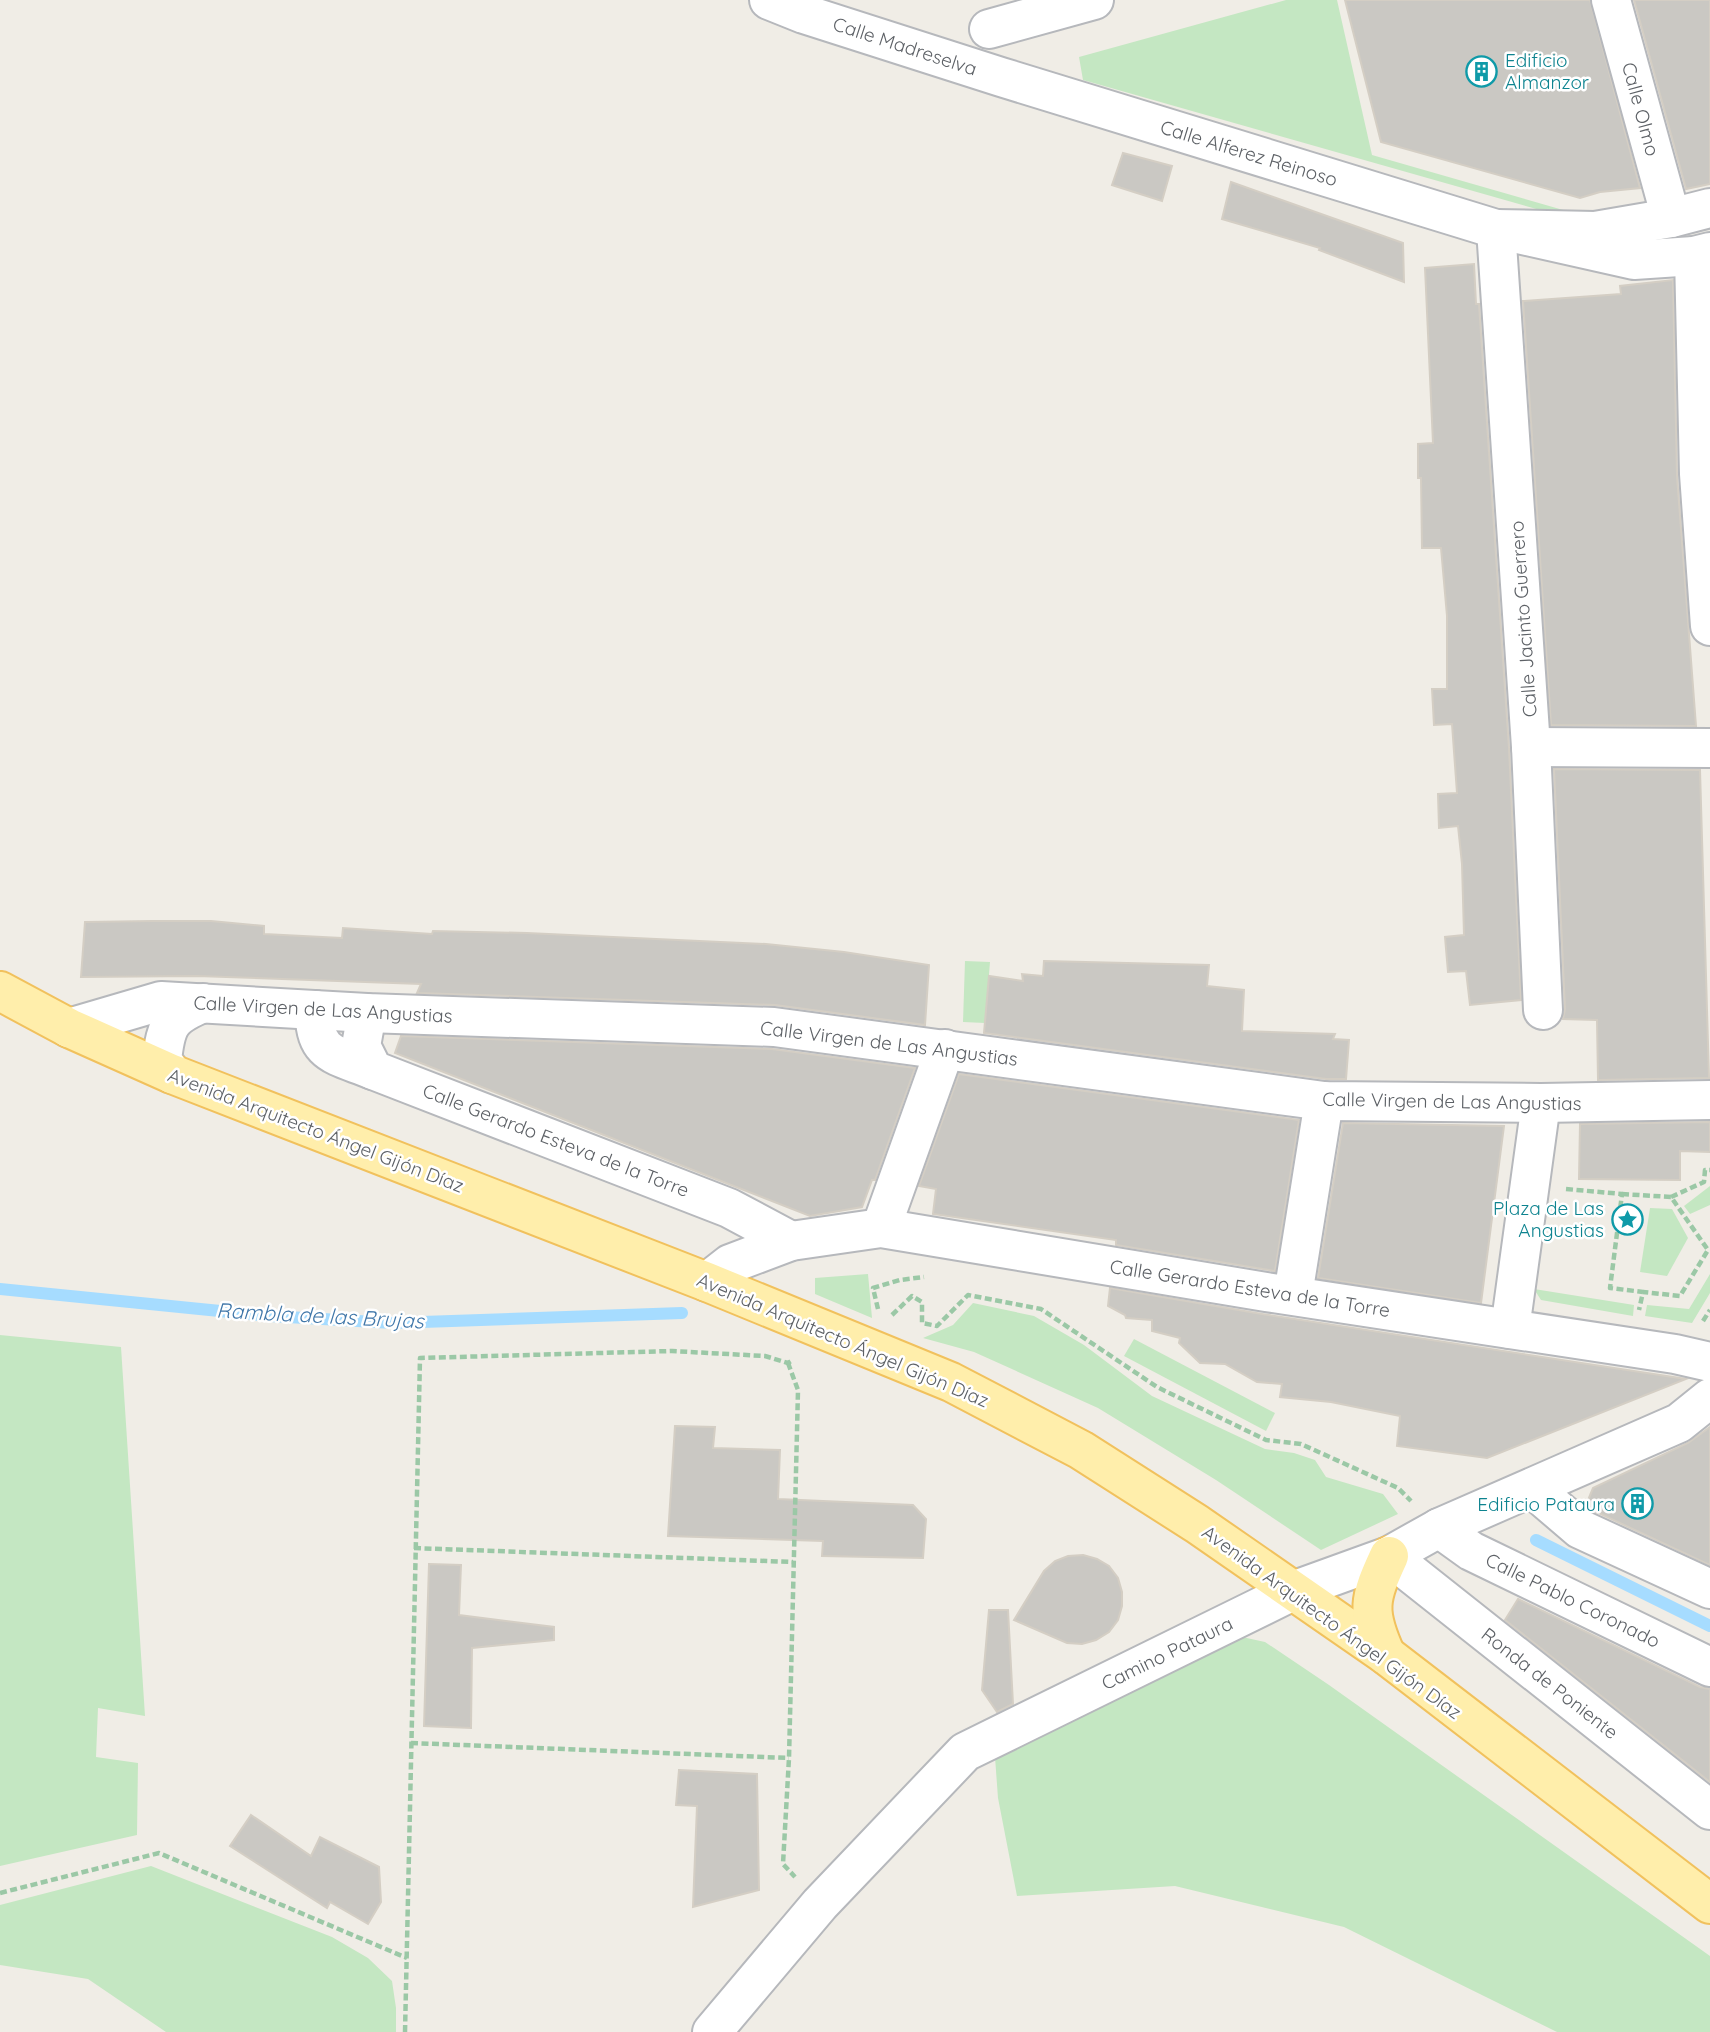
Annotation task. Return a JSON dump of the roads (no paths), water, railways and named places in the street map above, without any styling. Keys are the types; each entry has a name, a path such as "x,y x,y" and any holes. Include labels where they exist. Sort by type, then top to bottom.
{"main road":[{"name":"Avenida Arquitecto Ángel Gijón Díaz","path":"0,991 69,1028 172,1073 707,1282 951,1382 1081,1450 1295,1590 1386,1655 1710,1904"},
{"path":"1386,1655 1374,1629 1371,1605 1377,1582 1389,1556"}],"street":[{"name":"Calle Madreselva","path":"769,0 1001,77"},
{"path":"1001,77 985,14 1094,0"},
{"name":"Calle Olmo","path":"1611,0 1671,218"},
{"name":"Calle Alferez Reinoso","path":"1001,77 1496,229 1634,260 1702,254"},
{"name":"Calle Alferez Reinoso","path":"1496,229 1595,231 1671,218 1710,208"},
{"name":"Calle Jacinto Guerrero","path":"1496,229 1531,747 1543,1010"},
{"path":"1702,254 1699,474 1710,626"},
{"path":"1531,747 1710,748"},
{"name":"Calle Virgen de Las Angustias","path":"69,1028 160,1001 366,1013 774,1027 1324,1101 1541,1103 1710,1100"},
{"path":"172,1073 162,1060 164,1038 172,1021 180,1013 203,1003"},
{"name":"Calle Gerardo Esteva de la Torre","path":"315,1010 314,1030 326,1051 729,1208 791,1241"},
{"path":"366,1013 360,1046 373,1070"},
{"path":"881,1228 945,1049"},
{"path":"1293,1295 1324,1101"},
{"path":"1510,1329 1541,1103"},
{"name":"Calle Gerardo Esteva de la Torre","path":"707,1282 730,1264 791,1241 881,1228 1675,1354 1710,1362"},
{"name":"Camino Pataura","path":"712,2032 820,1904 965,1752 1295,1590 1389,1556 1439,1528 1679,1423 1710,1398"},
{"path":"1532,1488 1580,1529 1710,1590"},
{"name":"Calle Pablo Coronado","path":"1439,1528 1471,1551 1710,1667"},
{"name":"Ronda de Poniente","path":"1389,1556 1710,1810"}],"waterway":[{"name":"Rambla de las Brujas","path":"0,1289 270,1316 393,1323 682,1313"},
{"name":"Rambla de las Brujas","path":"1536,1540 1710,1626"}],"place":[{"name":"Edificio Almanzor","path":"1482,71"},
{"name":"Plaza de Las Angustias","path":"1627,1219"},
{"name":"Edificio Pataura","path":"1638,1504"}]}
